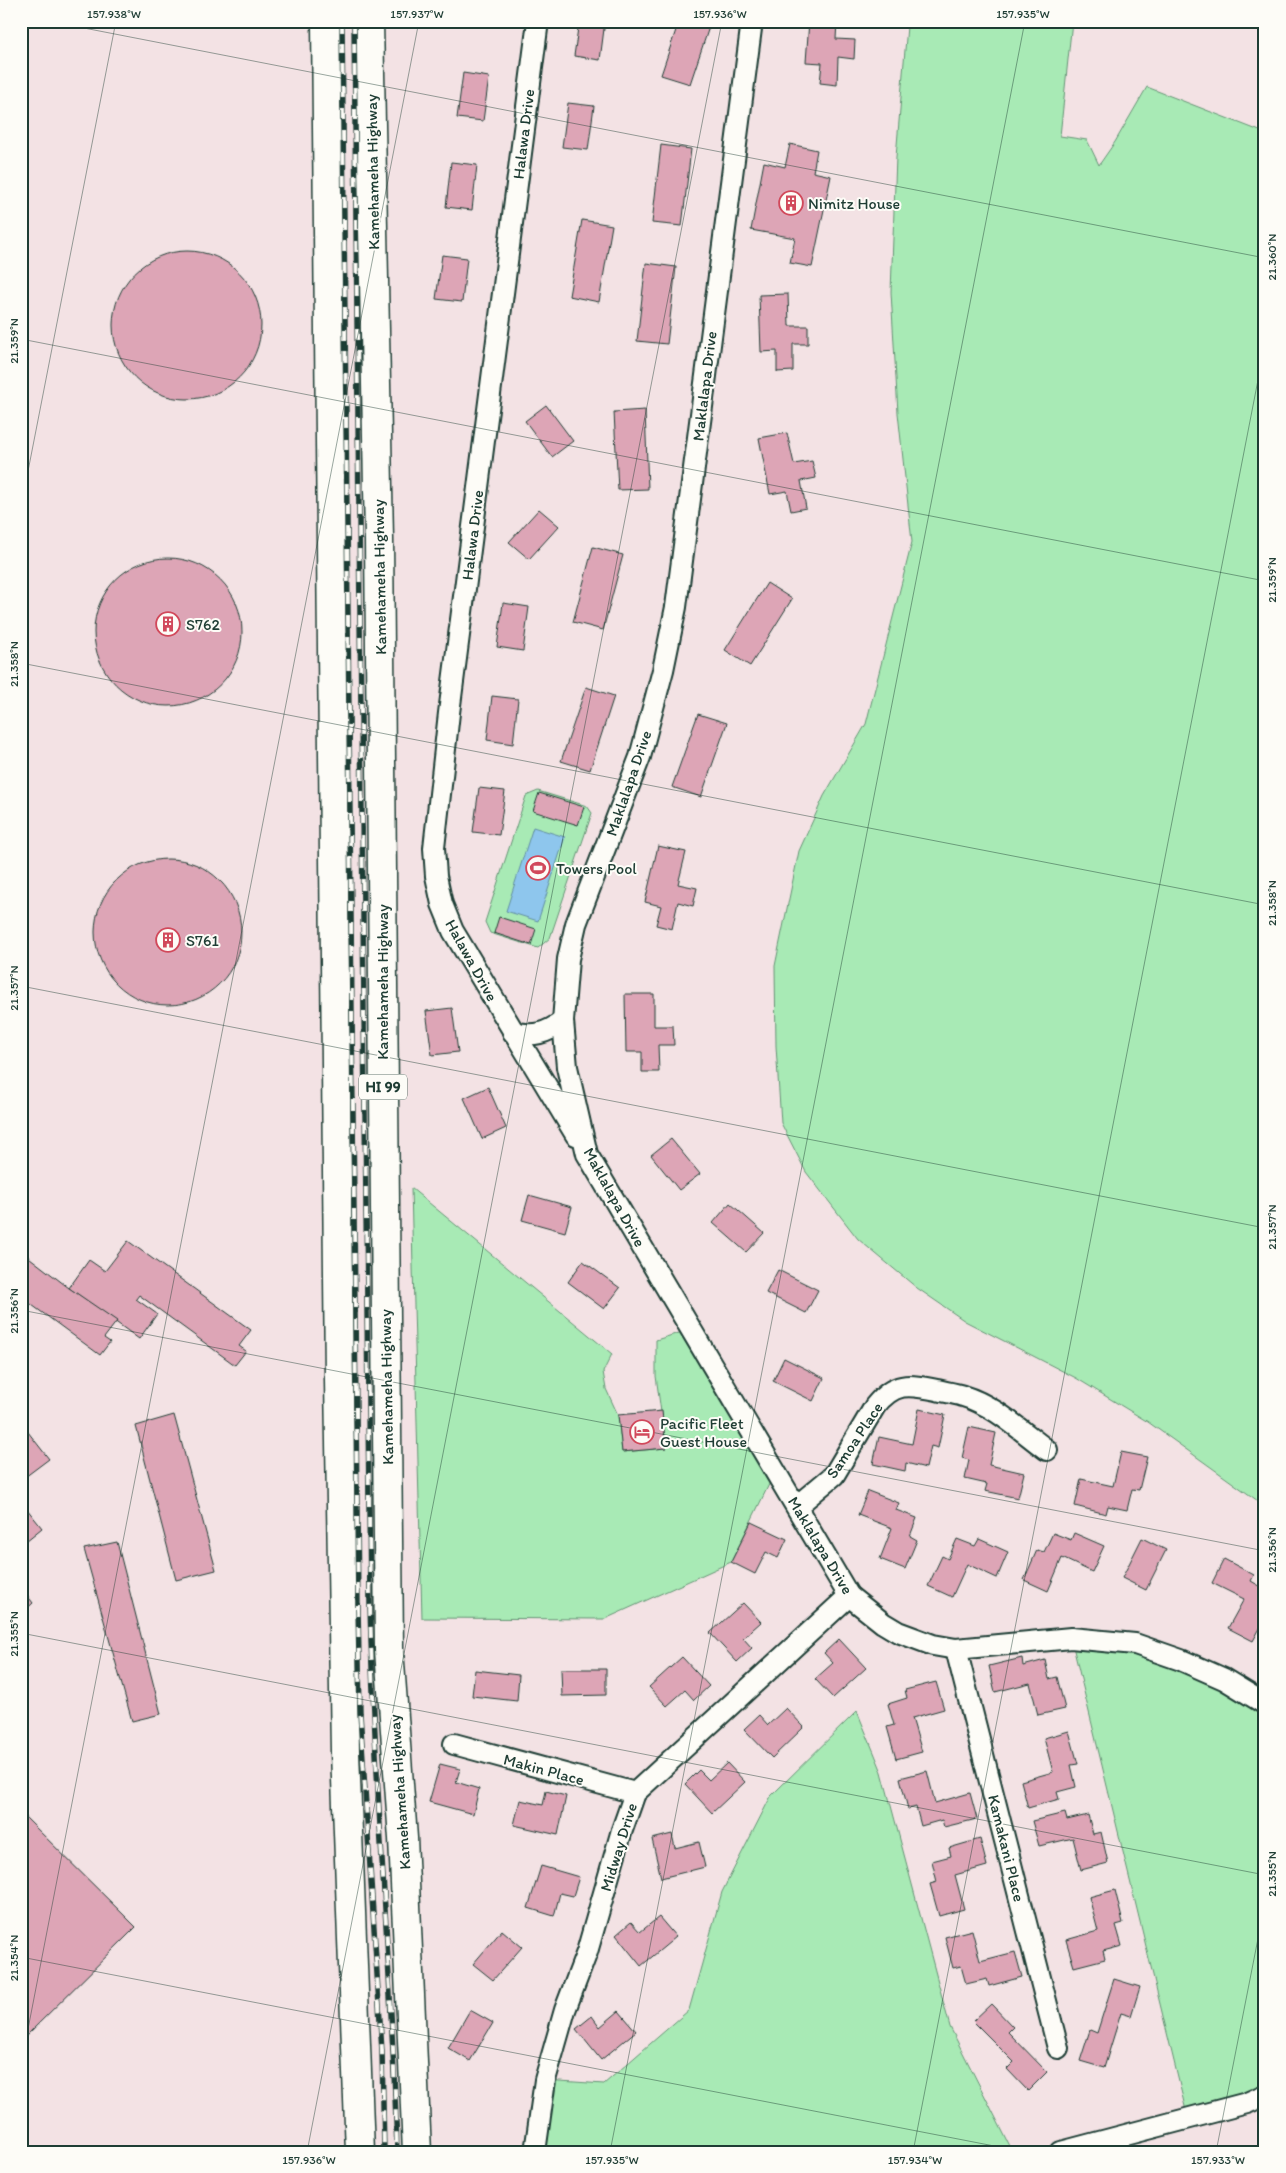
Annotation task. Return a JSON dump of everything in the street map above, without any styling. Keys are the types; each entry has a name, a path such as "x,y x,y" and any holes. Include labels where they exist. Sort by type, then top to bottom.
{"main road":[{"name":"HI 99","path":"326,21 339,1399 345,1752 360,2152"},
{"name":"Kamehameha Highway","path":"369,21 379,549 389,1650 403,1838 417,2152"}],"street":[{"name":"Halawa Drive","path":"538,21 449,713 434,848 436,876 442,904 453,931 587,1154"},
{"name":"Maklalapa Drive","path":"752,21 676,607 663,670 640,757 576,924 568,959 563,1021 567,1067 587,1154 798,1506 849,1596 883,1623 898,1632 933,1646 956,1649 1072,1638 1135,1644 1181,1660 1224,1679 1265,1704"},
{"path":"513,1032 527,1035 541,1034 563,1021"},
{"name":"Samoa Place","path":"798,1506 834,1475 875,1406 897,1386 911,1386 964,1396 989,1408 1047,1450"},
{"name":"Midway Drive","path":"534,2152 545,2080 562,2019 587,1952 622,1830 635,1793 849,1596"},
{"name":"Kamakani Place","path":"956,1649 1058,2048"},
{"name":"Makin Place","path":"454,1744 635,1793"},
{"path":"1061,2152 1247,2103 1265,2095"}],"green space":[{"path":"905,21 1072,21 1060,136 1087,140 1099,165 1115,142 1147,87 1265,133 1265,1506 1148,1422 1076,1378 965,1321 917,1288 858,1239 806,1172 781,1123 776,1046 775,966 799,851 824,796 866,724 912,542 898,413 891,292 896,157 907,26"},
{"name":"Towers Pool","path":"538,791 587,806 592,813 550,938 538,948 490,933 485,922 526,796"},
{"path":"411,1188 612,1354 603,1372 606,1389 618,1415 622,1452 666,1448 656,1376 656,1340 692,1329 776,1470 731,1562 605,1619 422,1618"},
{"path":"1071,1638 1103,1638 1265,1704 1265,2095 1188,2119"},
{"path":"857,1711 882,1772 950,2027 1013,2152 535,2152 545,2080 604,2084 689,2010 722,1892 771,1796"}],"water":[{"path":"533,827 565,837 538,921 506,911"}],"building":[{"path":"579,21 605,21 600,60 574,56"},
{"path":"679,21 711,21 690,84 661,75"},
{"path":"809,21 837,21 836,39 855,40 854,59 838,57 837,85 820,83 822,63 806,62"},
{"path":"463,73 489,77 483,121 457,118"},
{"path":"568,103 594,106 588,150 562,147"},
{"name":"Nimitz House","path":"790,144 817,150 813,172 831,176 812,267 790,263 795,238 751,230 764,162 785,167"},
{"path":"661,145 691,149 682,226 652,223"},
{"path":"451,162 477,165 472,210 446,207"},
{"path":"582,220 612,225 599,302 569,296"},
{"path":"187,251 215,257 239,273 255,297 261,325 255,353 239,377 215,393 187,399 159,393 135,377 119,353 113,325 119,297 135,273 159,257"},
{"path":"442,255 467,258 462,302 436,299"},
{"path":"646,263 676,267 667,344 637,341"},
{"path":"788,294 789,326 808,326 808,344 793,344 793,371 777,372 777,351 761,352 759,295"},
{"path":"546,405 573,441 552,457 525,421"},
{"path":"645,410 648,489 618,490 614,412"},
{"path":"787,433 794,464 812,461 816,478 801,481 806,508 791,511 787,491 770,494 759,438"},
{"path":"539,509 559,526 529,559 509,542"},
{"path":"593,547 623,555 603,630 573,622"},
{"name":"S762","path":"168,558 196,564 220,580 236,604 242,632 236,660 220,684 196,700 168,706 140,700 116,684 100,660 94,632 100,604 116,580 140,564"},
{"path":"767,583 792,599 750,666 725,650"},
{"path":"503,603 529,607 523,651 497,647"},
{"path":"586,687 614,696 590,770 561,761"},
{"path":"492,696 518,699 513,744 487,740"},
{"path":"698,714 727,723 701,797 672,787"},
{"path":"479,788 505,791 499,835 473,832"},
{"path":"539,793 584,807 578,825 533,811"},
{"path":"658,846 686,852 678,884 697,888 693,906 678,902 672,929 656,925 661,906 645,902"},
{"name":"S761","path":"168,859 196,864 220,880 236,904 241,932 236,960 220,984 196,1000 168,1005 140,1000 116,984 100,960 95,932 100,904 116,880 140,864"},
{"path":"499,917 536,929 531,945 494,933"},
{"path":"625,994 654,994 654,1026 673,1026 674,1045 658,1045 659,1072 642,1072 642,1052 626,1052"},
{"path":"452,1008 458,1052 432,1055 426,1011"},
{"path":"488,1087 506,1128 482,1139 464,1098"},
{"path":"671,1139 700,1174 679,1190 651,1155"},
{"path":"529,1195 572,1207 565,1232 522,1220"},
{"path":"730,1203 764,1233 746,1252 713,1223"},
{"path":"128,1241 251,1330 239,1346 246,1351 235,1365 139,1295 136,1299 157,1314 139,1339 69,1288 89,1260 105,1271"},
{"path":"21,1251 69,1288 117,1321 104,1338 110,1342 100,1355 21,1297"},
{"path":"583,1261 620,1288 604,1309 568,1282"},
{"path":"778,1270 818,1290 806,1313 766,1293"},
{"path":"784,1358 824,1378 813,1401 773,1381"},
{"path":"919,1409 945,1415 938,1448 931,1446 926,1468 906,1463 905,1471 873,1464 879,1437 912,1444"},
{"name":"Pacific Fleet Guest House","path":"662,1411 666,1448 622,1452 618,1415"},
{"path":"174,1415 216,1570 176,1580 136,1426"},
{"path":"21,1423 49,1459 21,1480"},
{"path":"969,1427 996,1433 989,1465 1024,1473 1018,1498 985,1491 987,1484 965,1479 969,1460 962,1458"},
{"path":"1121,1452 1147,1457 1139,1490 1132,1489 1127,1510 1108,1506 1106,1514 1075,1506 1081,1479 1113,1486"},
{"path":"868,1491 899,1503 896,1510 917,1518 910,1536 917,1540 905,1569 880,1559 892,1528 858,1515"},
{"path":"27,1509 42,1528 21,1545 21,1514"},
{"path":"751,1522 787,1539 778,1558 766,1552 755,1574 731,1562"},
{"path":"1053,1533 1071,1540 1074,1533 1104,1546 1092,1572 1062,1558 1048,1591 1024,1580 1037,1550 1044,1552"},
{"path":"1142,1538 1166,1550 1146,1590 1122,1578"},
{"path":"957,1539 975,1546 979,1539 1008,1552 997,1578 967,1564 952,1597 928,1586 942,1556 948,1559"},
{"path":"117,1542 161,1714 132,1721 84,1549"},
{"path":"1224,1559 1254,1575 1251,1581 1265,1589 1265,1602 1261,1609 1265,1611 1265,1619 1253,1641 1228,1628 1244,1599 1212,1583"},
{"path":"21,1587 33,1603 21,1614"},
{"path":"743,1603 761,1622 743,1638 752,1648 737,1662 710,1633"},
{"path":"839,1639 866,1668 833,1698 815,1679 833,1663 824,1653"},
{"path":"682,1657 709,1686 694,1700 685,1690 667,1706 649,1687"},
{"path":"1022,1658 1023,1666 1045,1660 1049,1679 1057,1677 1065,1709 1038,1715 1030,1683 995,1692 989,1666"},
{"path":"561,1669 606,1669 606,1695 562,1696"},
{"path":"475,1670 519,1675 517,1701 472,1696"},
{"path":"936,1682 944,1709 912,1718 922,1752 896,1759 887,1727 894,1725 888,1704 907,1698 905,1690"},
{"path":"786,1708 804,1727 772,1758 744,1729 759,1715 768,1725"},
{"path":"1069,1731 1078,1764 1071,1765 1076,1787 1057,1792 1059,1799 1028,1808 1021,1781 1053,1772 1044,1738"},
{"path":"727,1763 745,1782 712,1813 685,1784 699,1770 709,1780"},
{"path":"440,1764 460,1769 456,1782 479,1789 473,1814 429,1802"},
{"path":"927,1771 935,1803 970,1793 977,1819 944,1827 942,1820 921,1826 916,1807 908,1809 900,1778"},
{"path":"546,1791 566,1796 558,1835 514,1825 520,1800 543,1805"},
{"path":"21,1813 136,1927 21,2041"},
{"path":"1065,1813 1067,1820 1088,1815 1093,1834 1101,1832 1108,1863 1081,1870 1073,1838 1039,1846 1032,1821"},
{"path":"672,1834 675,1848 699,1842 705,1867 661,1878 652,1839"},
{"path":"980,1839 987,1866 955,1875 964,1909 939,1916 930,1884 937,1882 932,1861 951,1856 949,1848"},
{"path":"541,1866 579,1877 573,1896 560,1893 554,1916 528,1908"},
{"path":"1115,1890 1123,1923 1116,1925 1122,1946 1103,1951 1105,1959 1074,1967 1066,1940 1098,1931 1089,1897"},
{"path":"659,1917 676,1937 641,1966 616,1935 631,1922 640,1932"},
{"path":"502,1930 522,1947 493,1980 473,1964"},
{"path":"972,1930 980,1961 1015,1952 1022,1977 989,1986 987,1979 966,1984 961,1966 953,1968 945,1937"},
{"path":"1114,1979 1140,1987 1131,2016 1121,2013 1104,2068 1080,2061 1090,2030 1097,2033"},
{"path":"991,2004 1013,2027 1008,2032 1047,2072 1028,2091 1007,2069 1014,2062 973,2021"},
{"path":"470,2010 493,2023 470,2061 448,2048"},
{"path":"619,2011 636,2031 601,2060 576,2029 592,2016 600,2027"}],"railway":[{"path":"342,21 360,1713 382,2051 384,2152"},
{"path":"354,21 370,1604 375,1741 395,2083 397,2152"}],"place":[{"name":"Nimitz House","path":"791,203"},
{"name":"S762","path":"168,624"},
{"name":"Towers Pool","path":"538,868"},
{"name":"S761","path":"168,940"},
{"name":"Pacific Fleet Guest House","path":"642,1432"}]}
